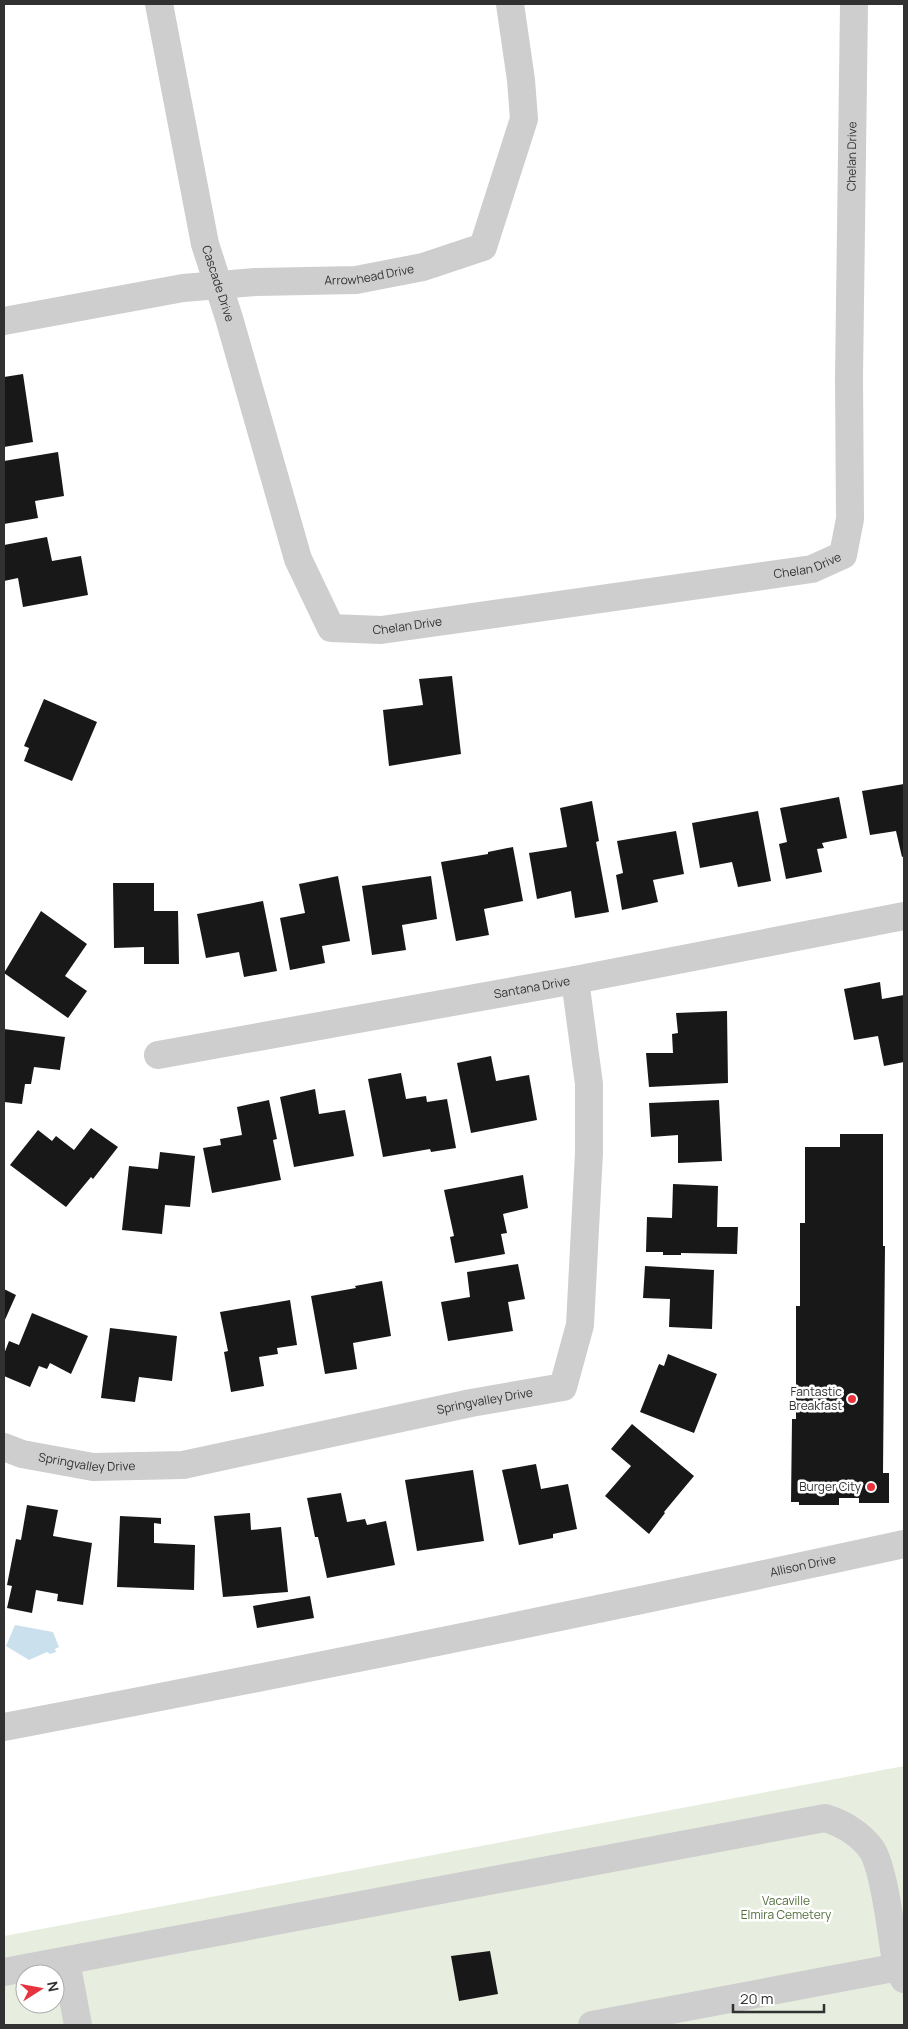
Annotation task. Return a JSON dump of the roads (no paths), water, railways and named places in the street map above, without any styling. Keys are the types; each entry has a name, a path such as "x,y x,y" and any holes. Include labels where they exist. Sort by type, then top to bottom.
{"street":[{"name":"Cascade Drive","path":"159,4 205,244 219,284 298,559"},
{"name":"Arrowhead Drive","path":"4,321 183,288 219,284 356,280 423,267 484,247 524,119 521,80 510,4"},
{"name":"Chelan Drive","path":"298,559 331,628 381,630 812,569 843,555 850,519 849,378 854,4"},
{"name":"Santana Drive","path":"158,1055 574,980 904,916"},
{"name":"Springvalley Drive","path":"4,1447 22,1454 93,1467 182,1465 471,1403 563,1386 580,1325 589,1152 589,1084 574,980"},
{"name":"Allison Drive","path":"4,1727 230,1684 702,1588 904,1544"},
{"path":"4,1972 825,1818 841,1823 872,1850 881,1874 902,1971 592,2025"},
{"path":"66,1961 78,2025"}],"water":[{"path":"15,1625 53,1632 59,1647 55,1649 56,1652 50,1654 47,1652 29,1660 6,1646"}],"place":[{"name":"Fantastic Breakfast","path":"852,1399"},
{"name":"Burger City","path":"871,1487"}],"park label":[{"name":"Vacaville Elmira Cemetery","path":"786,1908"}]}
